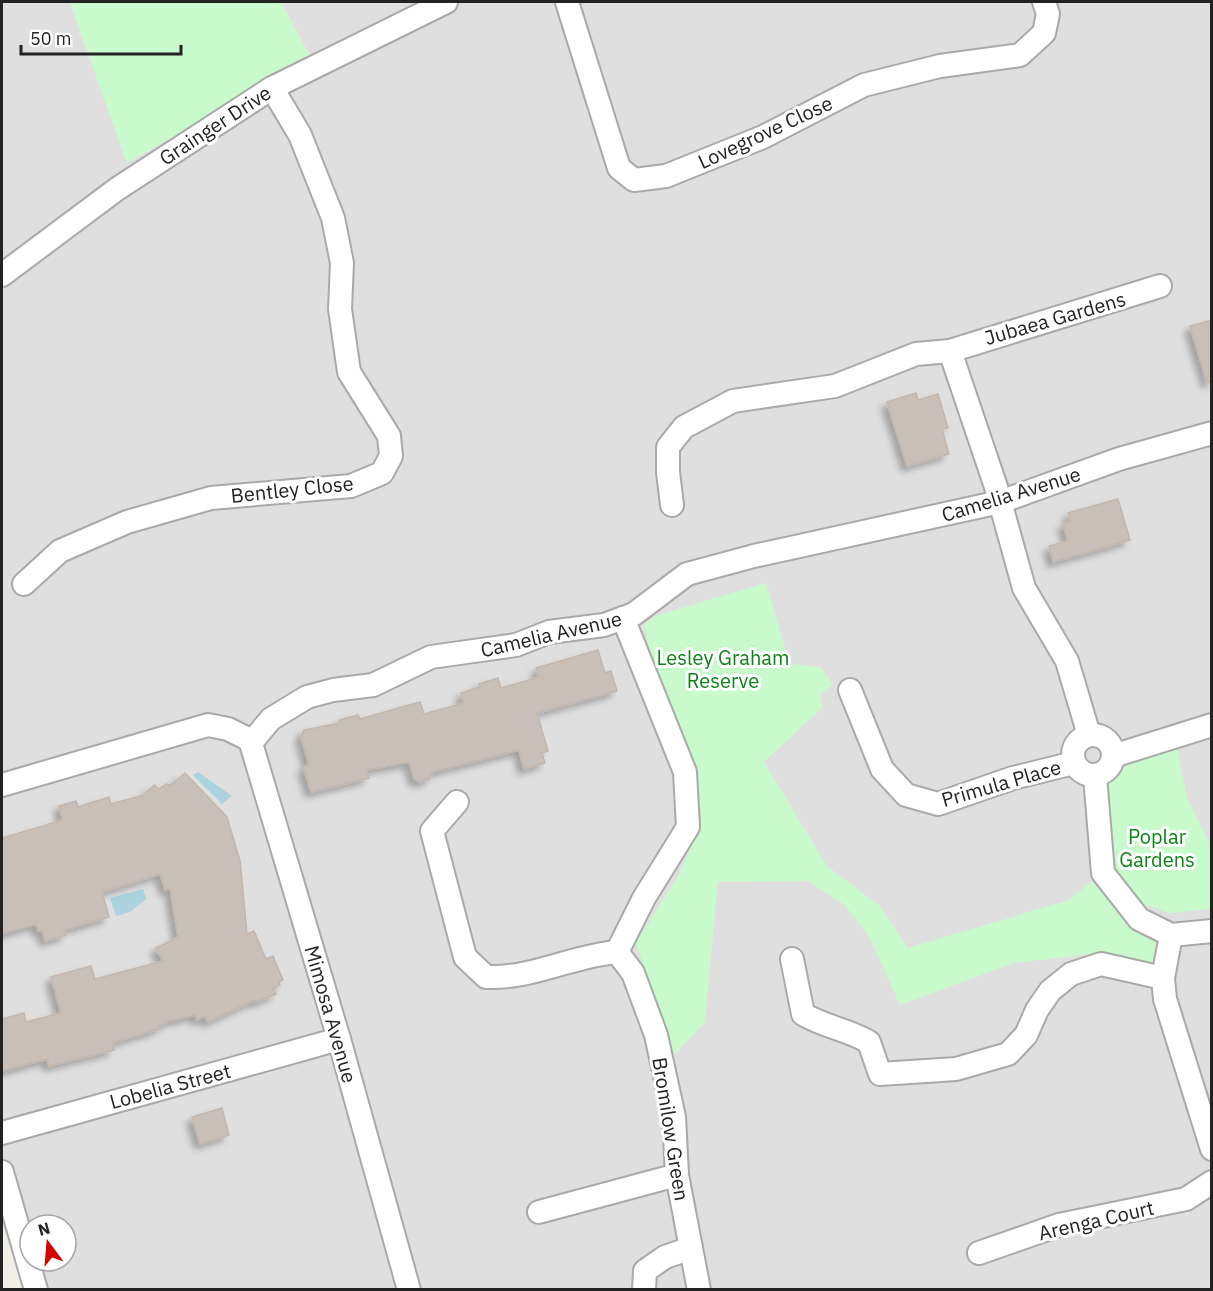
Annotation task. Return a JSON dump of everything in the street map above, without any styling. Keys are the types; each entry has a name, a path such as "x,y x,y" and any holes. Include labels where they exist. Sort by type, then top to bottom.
{"street":[{"name":"Grainger Drive","path":"2,275 117,189 272,88 446,2"},
{"name":"Lovegrove Close","path":"567,2 619,168 634,180 666,176 763,137 864,85 940,66 1020,55 1044,33 1048,14 1044,2"},
{"name":"Bentley Close","path":"24,584 60,551 127,522 212,498 351,486 382,473 392,456 389,436 349,372 340,309 342,263 333,218 300,135 272,88"},
{"name":"Jubaea Gardens","path":"672,505 668,447 684,427 733,401 835,386 916,354 951,351 1160,286"},
{"path":"951,351 1000,502 1023,588 1066,661 1089,735"},
{"name":"Camelia Avenue","path":"250,741 271,719 307,697 333,690 373,685 432,657 516,645 549,632 604,625 634,614 687,574 754,556 1000,502 1119,459 1212,433"},
{"path":"457,802 432,831 465,957 486,977 511,978 596,954 617,952 644,898 688,827 685,772 623,618"},
{"name":"Primula Place","path":"850,690 882,770 906,795 938,804 1013,778 1074,763"},
{"path":"2,786 208,725 228,729 250,741"},
{"path":"1113,756 1212,725"},
{"path":"1089,735 1103,738 1108,742 1113,756 1108,769 1095,776 1082,772 1074,763 1073,749 1082,738 1089,735"},
{"name":"Mimosa Avenue","path":"250,741 339,1039 409,1290"},
{"path":"1095,776 1103,873 1139,919 1171,935 1212,931"},
{"path":"1171,935 1163,978 1165,999 1212,1149"},
{"name":"Bromilow Green","path":"617,952 633,974 656,1035 674,1117 677,1174 699,1290"},
{"path":"792,959 802,1014 819,1023 846,1029 869,1042 880,1074 956,1069 1008,1054 1026,1035 1036,1011 1050,991 1071,974 1101,964 1163,978"},
{"name":"Lobelia Street","path":"2,1133 339,1039"},
{"path":"2,1172 36,1290"},
{"path":"539,1212 677,1174"},
{"name":"Arenga Court","path":"979,1253 1059,1225 1186,1199 1212,1182"},
{"path":"644,1290 645,1271 665,1257 691,1248"}],"shaded area":[{"path":"2,2 70,2 127,163 311,58 281,2 1211,2 1211,1289 30,1289 23,1273 78,1273 78,1213 18,1213 18,1262 2,1225"}],"green space":[{"path":"70,2 281,2 311,58 127,163"},
{"name":"Lesley Graham Reserve","path":"766,583 790,664 821,667 833,685 821,694 822,708 764,762 827,866 880,906 908,948 1069,900 1093,880 1128,922 1161,938 1155,967 1103,953 1014,963 900,1005 869,936 845,905 808,881 718,882 705,1022 674,1055 636,943 679,875 702,820 696,776 655,674 644,625 655,616"},
{"name":"Poplar Gardens","path":"1177,749 1187,797 1211,846 1211,909 1170,913 1138,902 1110,869 1096,786 1121,761"}],"water":[{"path":"198,772 232,796 222,804 193,775"},
{"path":"143,889 146,899 130,912 116,916 110,898"}],"building":[{"path":"1212,320 1212,382 1207,382 1190,326"},
{"path":"916,393 918,400 938,394 948,428 942,429 949,454 907,466 887,402"},
{"path":"1118,499 1130,540 1053,562 1049,546 1068,541 1063,524 1071,521 1068,513"},
{"path":"598,650 605,673 611,671 617,691 537,713 548,751 542,753 545,763 524,769 519,750 432,772 430,779 420,782 414,779 409,762 366,770 369,778 311,792 303,767 309,765 301,737 304,730 340,723 339,720 358,715 360,719 420,702 424,714 464,703 461,693 480,687 479,684 498,678 501,688 539,677 536,668"},
{"path":"185,773 227,817 240,861 247,934 254,931 266,959 273,956 283,980 279,982 280,985 273,988 276,994 256,1002 255,1000 208,1022 205,1016 197,1020 195,1015 165,1022 166,1024 158,1026 159,1029 112,1043 114,1050 49,1066 47,1059 2,1071 2,1019 24,1013 26,1022 61,1013 51,977 91,966 95,979 163,961 156,948 178,937 170,888 165,890 160,874 102,892 109,917 64,930 66,935 45,941 42,930 38,931 36,924 2,934 2,838 63,820 59,806 76,801 78,807 109,797 111,804 144,795 154,785 159,789 166,784 171,785"},
{"path":"222,1108 229,1135 200,1144 192,1117"}]}
